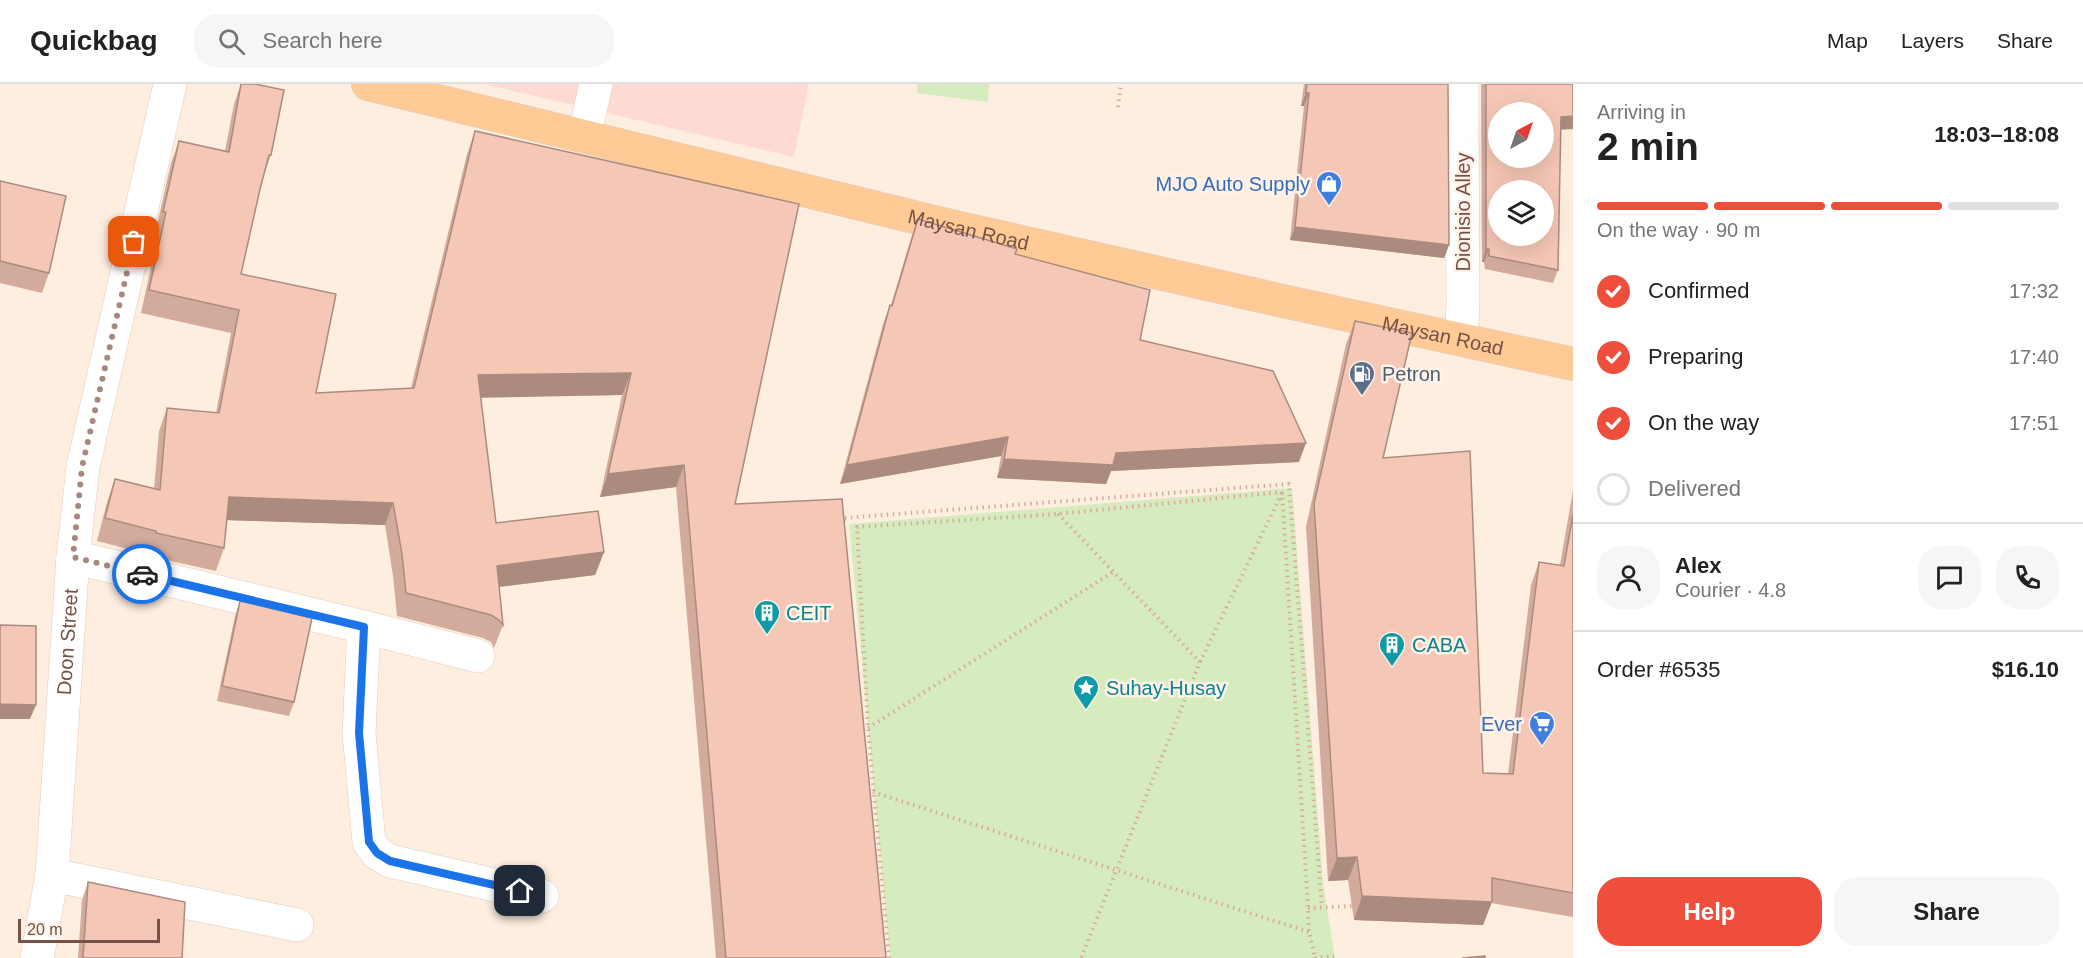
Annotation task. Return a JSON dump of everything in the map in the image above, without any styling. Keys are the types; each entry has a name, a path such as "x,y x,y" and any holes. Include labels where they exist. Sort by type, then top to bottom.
{"main road":[{"name":"Maysan Road","path":"368,84 964,230 1573,364"}],"street":[{"name":"Doon Street","path":"38,958 52,875 73,557 82,467 170,84"},
{"path":"584,137 596,84"},
{"name":"Dionisio Alley","path":"1461,340 1463,304 1462,84"},
{"path":"73,557 478,657"},
{"path":"364,627 359,733 369,842 377,853 390,861 542,896"},
{"path":"52,875 297,925"}],"path":[{"path":"1118,107 1121,84"},
{"path":"844,530 843,518 1289,484 1322,907"},
{"path":"889,958 868,728 857,527 1057,513 1282,492"},
{"path":"1081,958 1200,662 1282,492"},
{"path":"1282,492 1309,932 1315,958 1334,956"},
{"path":"1057,513 1200,662"},
{"path":"868,728 1113,572"},
{"path":"873,792 1309,932"},
{"path":"1308,908 1367,905"}],"shaded area":[{"path":"484,84 809,84 794,157"}],"green space":[{"path":"917,84 989,84 988,102 917,93"},
{"path":"1292,488 1323,882 1335,958 890,958 849,524"}],"building":[{"path":"241,84 255,84 284,90 271,155 269,155 260,189 241,274 336,294 316,393 414,388 475,131 799,204 735,504 842,499 886,958 726,958 684,465 608,474 631,373 478,375 496,523 598,511 604,552 497,566 503,625 491,615 406,593 393,503 229,497 224,548 156,533 156,531 105,518 115,479 160,490 167,408 219,413 239,310 149,290 179,141 229,152"},
{"path":"1307,84 1448,84 1449,245 1295,227 1309,93 1306,93"},
{"path":"1486,84 1573,84 1573,116 1561,117 1558,270 1489,256 1489,249 1486,249"},
{"path":"0,181 66,196 49,273 0,261"},
{"path":"918,219 1017,249 1015,254 1150,290 1140,340 1273,371 1306,443 1116,453 1113,465 1004,459 1008,437 847,465 890,305 892,306"},
{"name":"CABA","path":"1355,321 1412,333 1383,458 1470,451 1483,773 1513,774 1539,562 1564,566 1573,514 1573,893 1492,878 1492,902 1362,896 1357,857 1337,858 1314,504"},
{"path":"240,601 312,618 294,702 222,686"},
{"path":"0,625 36,626 36,705 0,704"},
{"path":"88,882 185,902 182,958 83,958"},
{"path":"1485,956 1485,958 1462,958"}],"way so far":[{"path":"134,242 82,467 73,557 142,574"}],"place":[{"name":"MJO Auto Supply","path":"1329,207"},
{"name":"Petron","path":"1362,397"},
{"name":"CEIT","path":"767,636"},
{"name":"CABA","path":"1392,668"},
{"name":"Suhay-Husay","path":"1086,711"},
{"name":"Ever","path":"1542,747"}],"route":[{"path":"142,574 364,627 359,733 369,842 377,853 390,861 520,891"}]}
